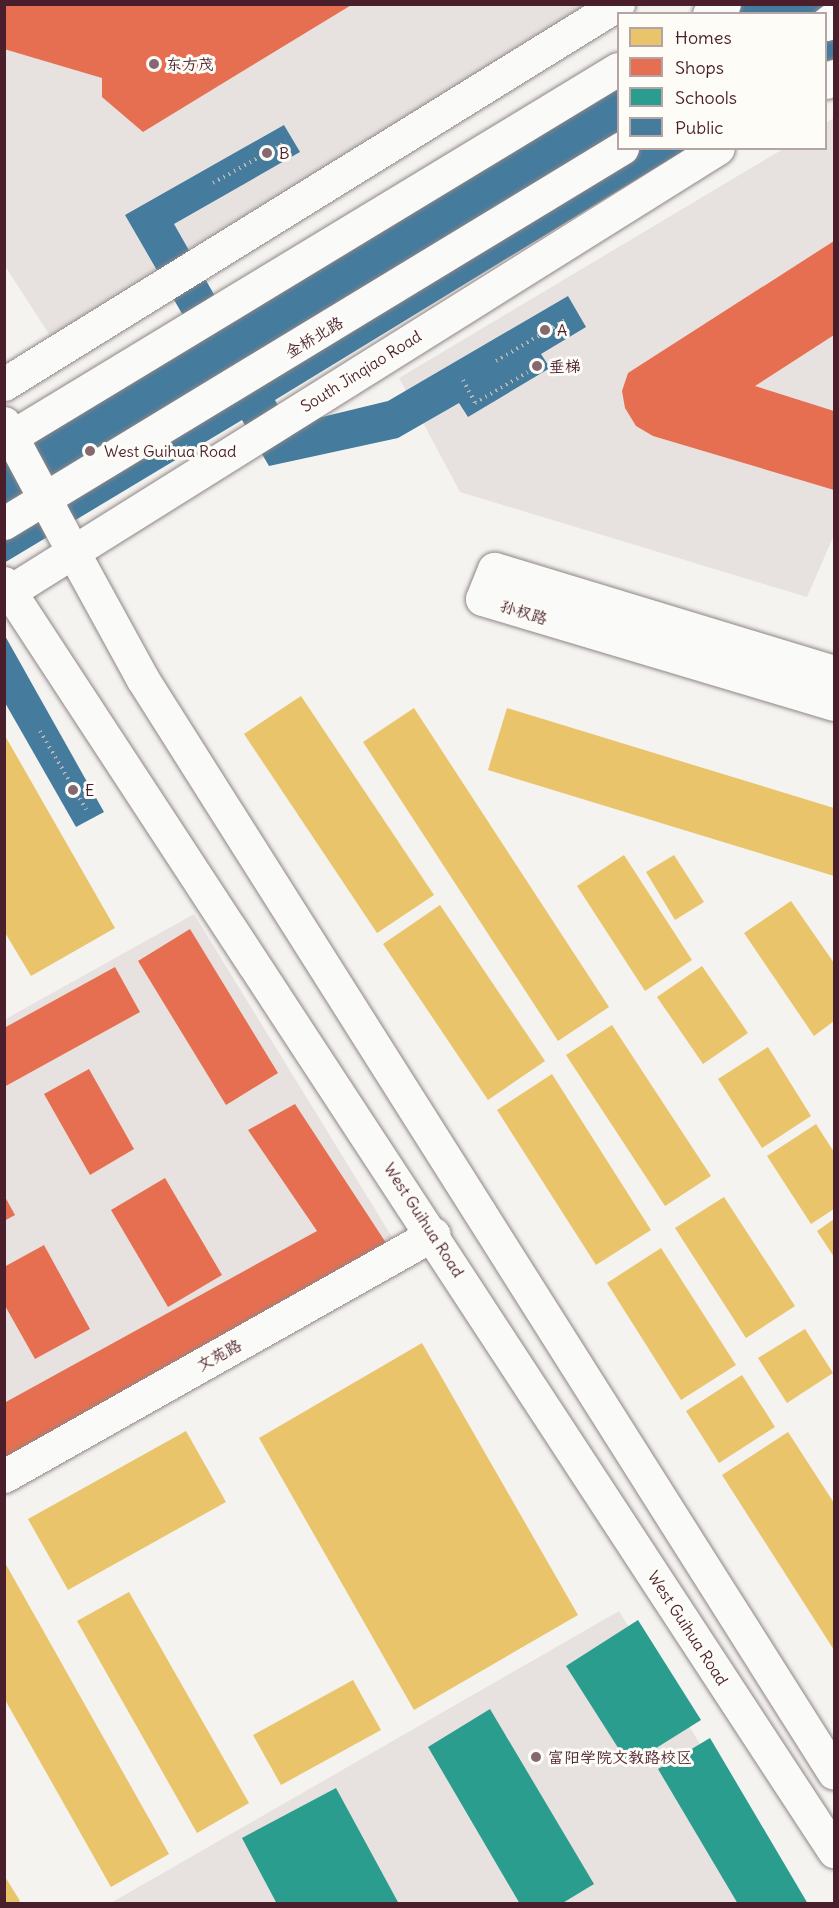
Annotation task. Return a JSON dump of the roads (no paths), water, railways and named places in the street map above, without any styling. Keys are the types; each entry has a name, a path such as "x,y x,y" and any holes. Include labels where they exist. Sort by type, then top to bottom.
{"main road":[{"path":"4,384 618,4"},
{"path":"617,70 7,434 47,500 142,678 834,1773"},
{"name":"金桥北路","path":"4,523 47,500 619,150"},
{"name":"South Jinqiao Road","path":"6,590 715,150"},
{"name":"孙权路","path":"834,672 494,569 482,599 834,704"},
{"name":"West Guihua Road","path":"6,590 433,1234 834,1851"},
{"name":"文苑路","path":"4,1476 433,1234"}],"place":[{"name":"东方茂","path":"154,64"},
{"name":"B","path":"267,153"},
{"name":"A","path":"545,330"},
{"name":"垂梯","path":"537,366"},
{"name":"West Guihua Road","path":"90,451"},
{"name":"E","path":"73,790"},
{"name":"富阳学院文教路校区","path":"536,1757"}]}
